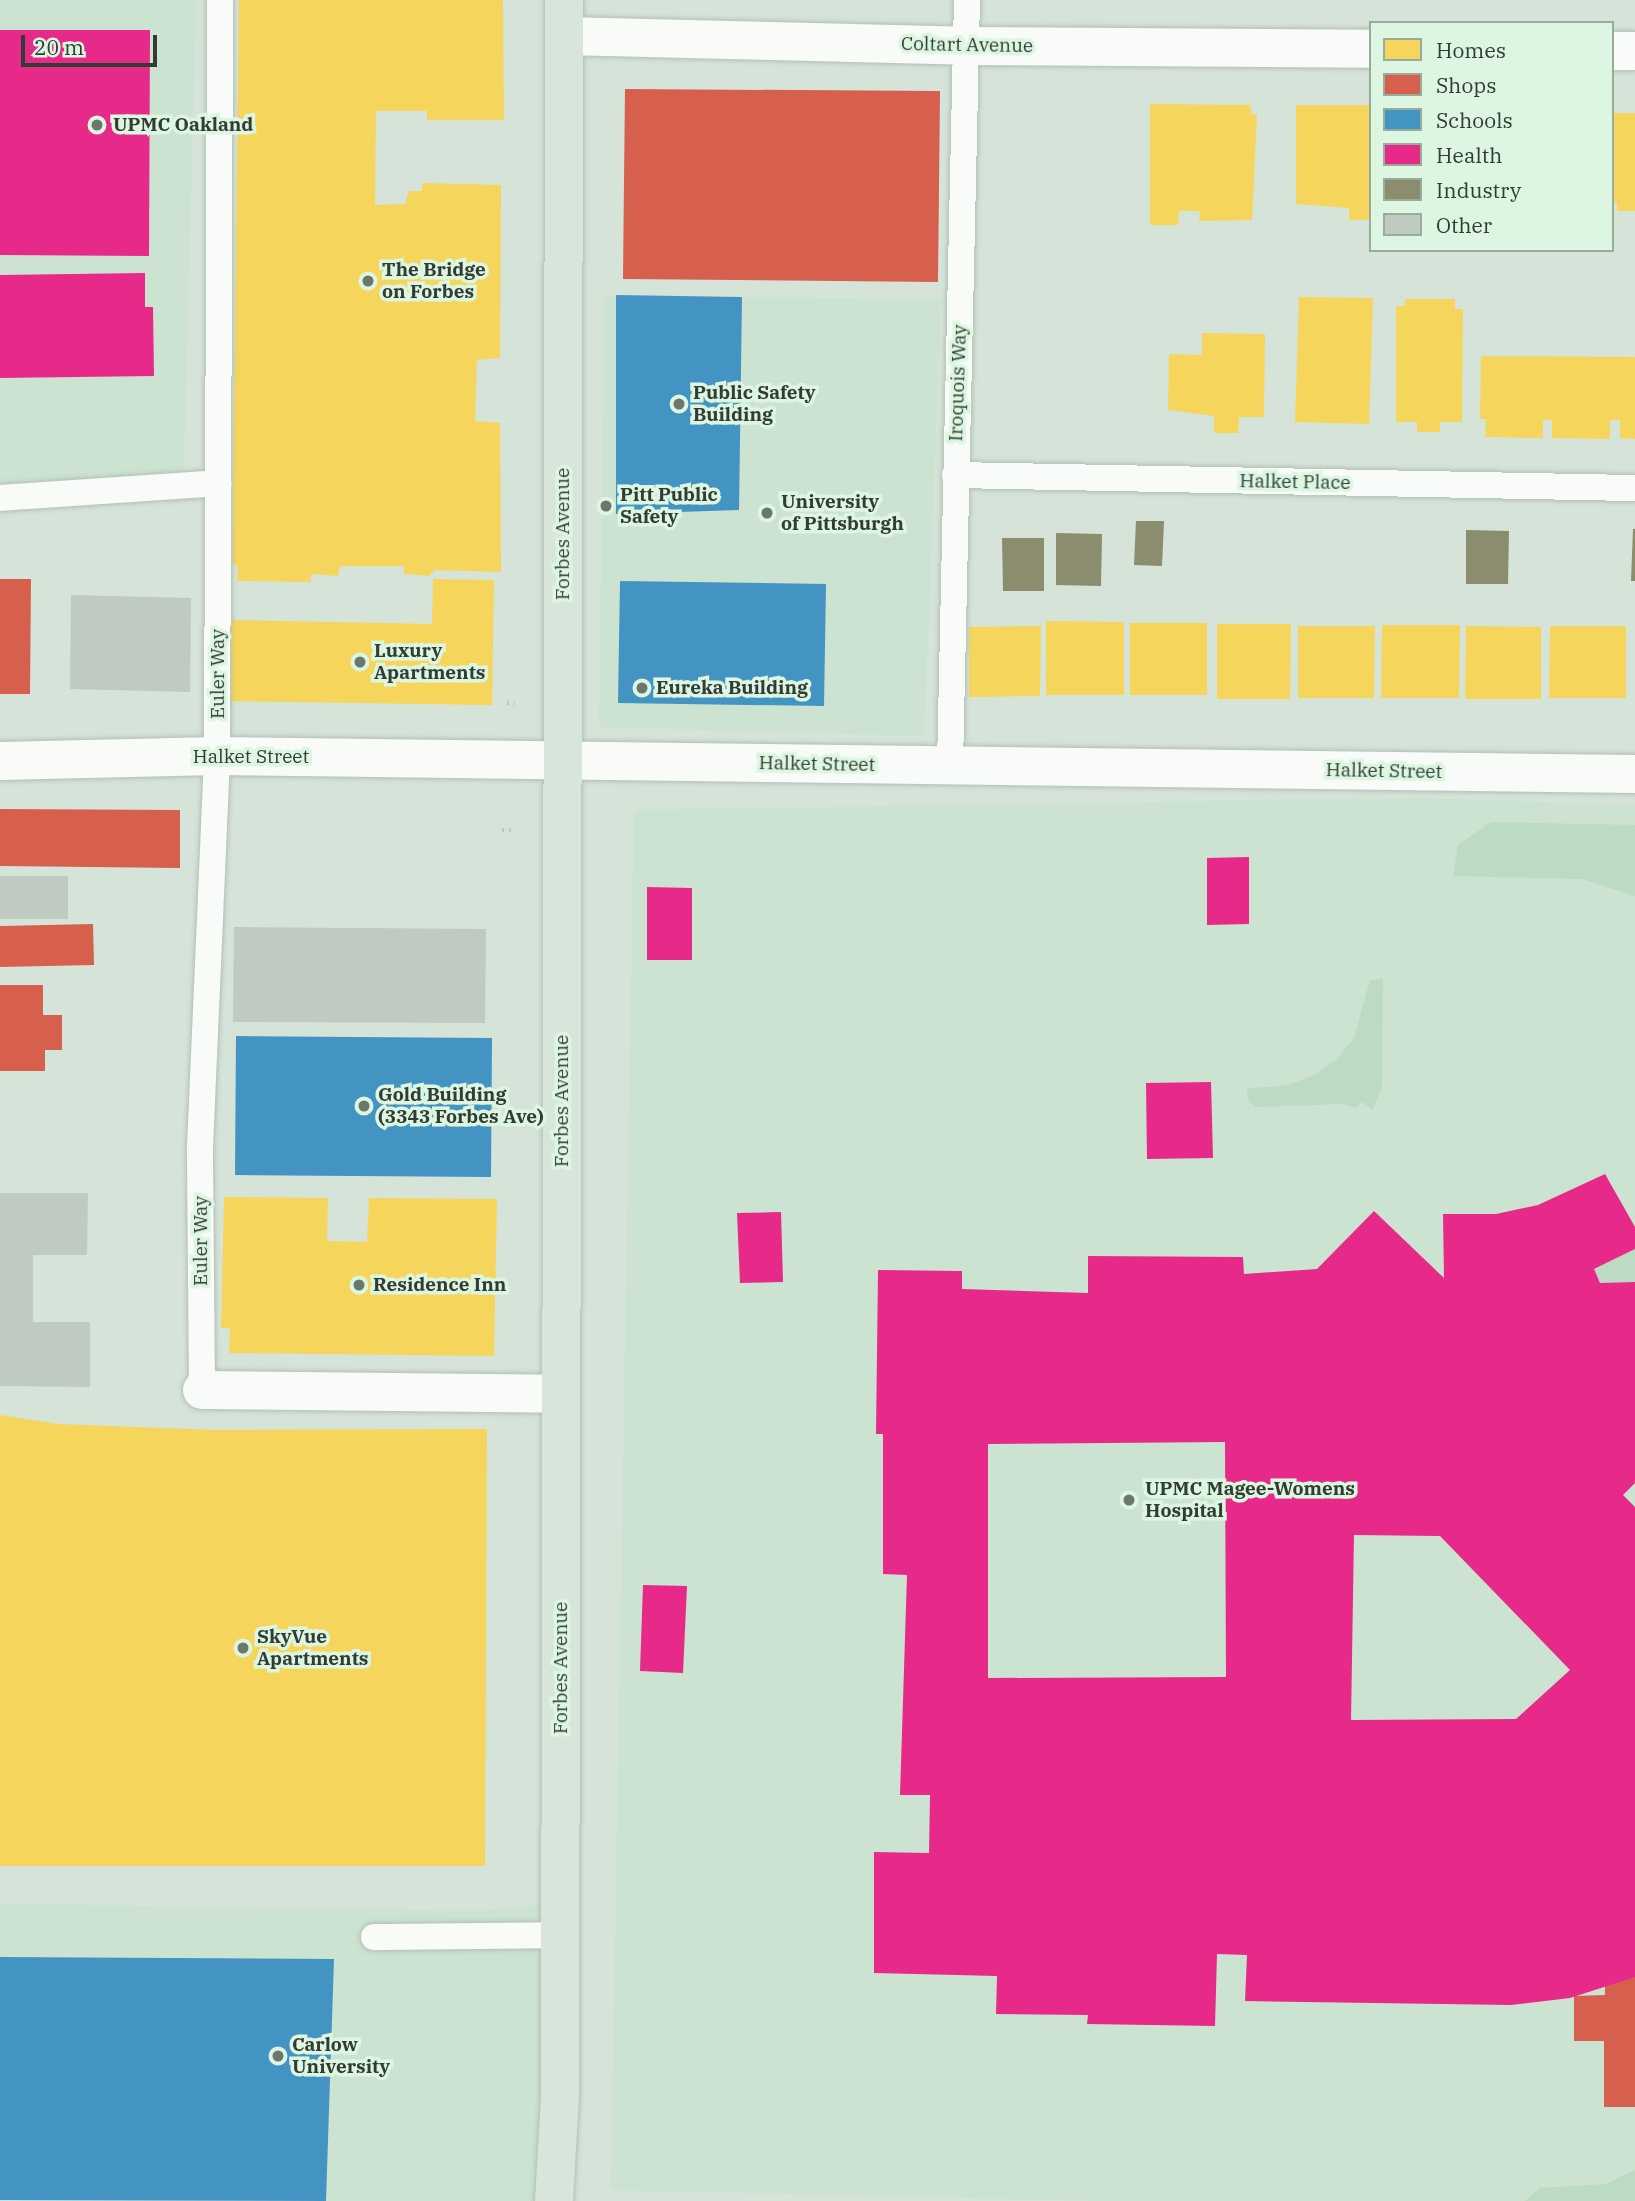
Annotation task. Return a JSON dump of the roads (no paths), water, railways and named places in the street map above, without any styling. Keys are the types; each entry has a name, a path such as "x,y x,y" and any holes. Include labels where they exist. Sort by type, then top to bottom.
{"highway":[{"name":"Forbes Avenue","path":"554,2201 560,2098 561,1935 564,18"}],"street":[{"name":"Coltart Avenue","path":"564,18 967,46 1369,49"},
{"path":"1614,51 1635,51"},
{"name":"Halket Street","path":"0,761 217,756 1635,774"},
{"path":"202,1390 561,1394"}],"lane":[{"name":"Euler Way","path":"202,1390 200,1147 217,756 220,0"},
{"name":"Iroquois Way","path":"950,765 967,0"},
{"name":"Halket Place","path":"955,475 1635,488"},
{"path":"0,498 218,483"},
{"path":"374,1937 561,1935"}],"place":[{"name":"UPMC Oakland","path":"97,125"},
{"name":"The Bridge on Forbes","path":"368,281"},
{"name":"Public Safety Building","path":"679,404"},
{"name":"Pitt Public Safety","path":"606,506"},
{"name":"University of Pittsburgh","path":"767,513"},
{"name":"Luxury Apartments","path":"360,662"},
{"name":"Eureka Building","path":"642,688"},
{"name":"Gold Building (3343 Forbes Ave)","path":"364,1106"},
{"name":"Residence Inn","path":"359,1285"},
{"name":"UPMC Magee-Womens Hospital","path":"1129,1500"},
{"name":"SkyVue Apartments","path":"243,1648"},
{"name":"Carlow University","path":"278,2056"}]}
